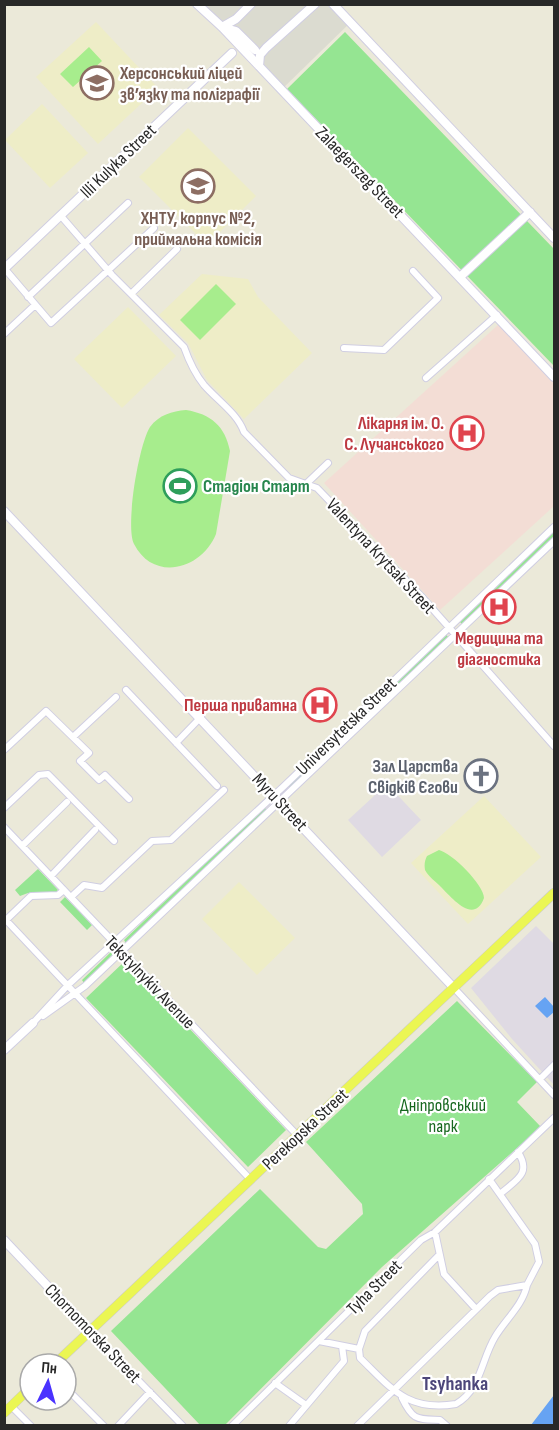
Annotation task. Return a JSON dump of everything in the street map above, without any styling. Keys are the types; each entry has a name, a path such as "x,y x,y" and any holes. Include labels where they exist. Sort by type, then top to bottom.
{"main road":[{"name":"Perekopska Street","path":"68,1352 555,893"}],"street":[{"path":"197,4 222,27 255,50"},
{"path":"222,27 236,19 252,4"},
{"path":"326,4 348,22"},
{"path":"333,4 555,238"},
{"path":"259,66 260,56 266,48 311,6"},
{"path":"236,19 232,53 266,48"},
{"name":"Zalaegerszeg Street","path":"235,35 245,52 555,377"},
{"name":"Illi Kulyka Street","path":"5,269 232,53"},
{"path":"28,297 128,203"},
{"path":"460,277 530,212"},
{"name":"Valentyna Krytsak Street","path":"61,216 108,270 184,347 190,363 203,384 241,423 244,432 289,478 317,488 555,746"},
{"path":"5,269 51,323 154,228"},
{"path":"131,294 177,249"},
{"path":"344,348 384,350 438,298 413,270"},
{"path":"4,334 35,305"},
{"path":"426,378 497,315"},
{"path":"305,485 328,463"},
{"name":"Myru Street","path":"4,511 201,717 555,1095"},
{"name":"Universytetska Street","path":"33,1023 76,994 448,628 555,527"},
{"name":"Universytetska Street","path":"4,1050 68,985 276,799 555,542"},
{"path":"126,690 217,786"},
{"path":"73,737 116,697"},
{"path":"4,750 46,711 89,753 80,761 99,780 105,775 129,799"},
{"path":"176,743 201,717"},
{"path":"4,808 39,775 48,774 114,841"},
{"path":"71,897 84,885 102,888 152,841 171,840 225,790"},
{"path":"22,846 67,802"},
{"name":"Tekstylnykiv Avenue","path":"4,827 297,1135"},
{"path":"51,876 95,830"},
{"path":"64,890 58,895 31,896 5,919 250,1179"},
{"path":"540,1079 555,1065"},
{"name":"Tyha Street","path":"232,1425 422,1240 435,1232 555,1118"},
{"path":"500,1194 524,1172 524,1160 518,1152"},
{"path":"402,1398 438,1406 461,1401 480,1375 489,1346 520,1302 539,1262 538,1251 489,1179"},
{"path":"435,1232 444,1274 476,1309"},
{"name":"Chornomorska Street","path":"5,1241 183,1425"},
{"name":"Tyha Street","path":"359,1349 364,1331 439,1256"},
{"path":"357,1425 498,1290 527,1285"},
{"path":"319,1341 359,1349 360,1358 402,1398 410,1412 422,1424 440,1420 447,1425"},
{"path":"289,1425 344,1361 342,1346"},
{"path":"275,1383 306,1405"},
{"path":"118,1425 150,1392"},
{"path":"78,1400 104,1425"},
{"path":"7,1409 31,1425"}],"shaded area":[{"path":"202,4 338,5 353,20 279,92 198,9"},
{"name":"Херсонський ліцей зв’язку та поліграфії","path":"96,22 158,88 98,144 36,77"},
{"path":"42,104 88,153 50,188 5,140"},
{"name":"ХНТУ, корпус №2, приймальна комісія","path":"188,128 256,196 207,245 139,177"},
{"path":"202,274 248,279 258,297 312,353 244,419 207,380 188,343 159,315"},
{"path":"128,307 176,356 122,408 74,359"},
{"name":"Лікарня ім. О. С. Лучанського","path":"499,324 554,384 554,506 440,610 324,483"},
{"path":"387,784 421,820 382,857 348,820"},
{"path":"484,796 541,857 468,924 411,863"},
{"path":"239,882 295,938 257,975 202,919"},
{"path":"536,926 554,944 554,1085 512,1039 471,988"}],"green space":[{"path":"345,32 554,249 554,366 287,89"},
{"path":"89,47 102,61 73,87 60,74"},
{"path":"216,284 236,304 200,340 180,320"},
{"name":"Стадіон Старт","path":"186,410 210,418 216,423 225,435 230,451 216,534 200,556 177,567 165,567 153,564 134,544 131,521 134,485 150,427 166,414"},
{"path":"554,531 554,536 462,624 459,621"},
{"path":"446,634 448,637 290,788 287,785"},
{"path":"264,807 267,810 126,943 124,940"},
{"path":"439,850 459,863 479,885 484,898 480,906 475,909 463,907 426,872 427,856"},
{"path":"38,869 58,890 56,893 28,893 20,896 15,890"},
{"path":"65,897 92,925 87,930 60,902"},
{"path":"111,952 113,955 84,983 82,980"},
{"path":"125,961 286,1130 248,1167 86,998"},
{"name":"Дніпровський парк","path":"457,1001 537,1082 517,1102 541,1127 382,1267 225,1425 200,1425 111,1331 260,1189 318,1247 326,1249 363,1214 362,1204 306,1142"}],"water":[{"path":"545,997 554,1007 554,1012 547,1018 535,1006"},
{"path":"554,1395 554,1425 531,1425"}],"place":[{"name":"Херсонський ліцей зв’язку та поліграфії","path":"97,83"},
{"name":"ХНТУ, корпус №2, приймальна комісія","path":"198,186"},
{"name":"Лікарня ім. О. С. Лучанського","path":"467,433"},
{"name":"Стадіон Старт","path":"180,486"},
{"name":"Медицина та діагностика","path":"499,607"},
{"name":"Перша приватна","path":"320,705"},
{"name":"Зал Царства Свідків Єгови","path":"481,776"}],"district":[{"name":"Tsyhanka","path":"455,1383"}]}
